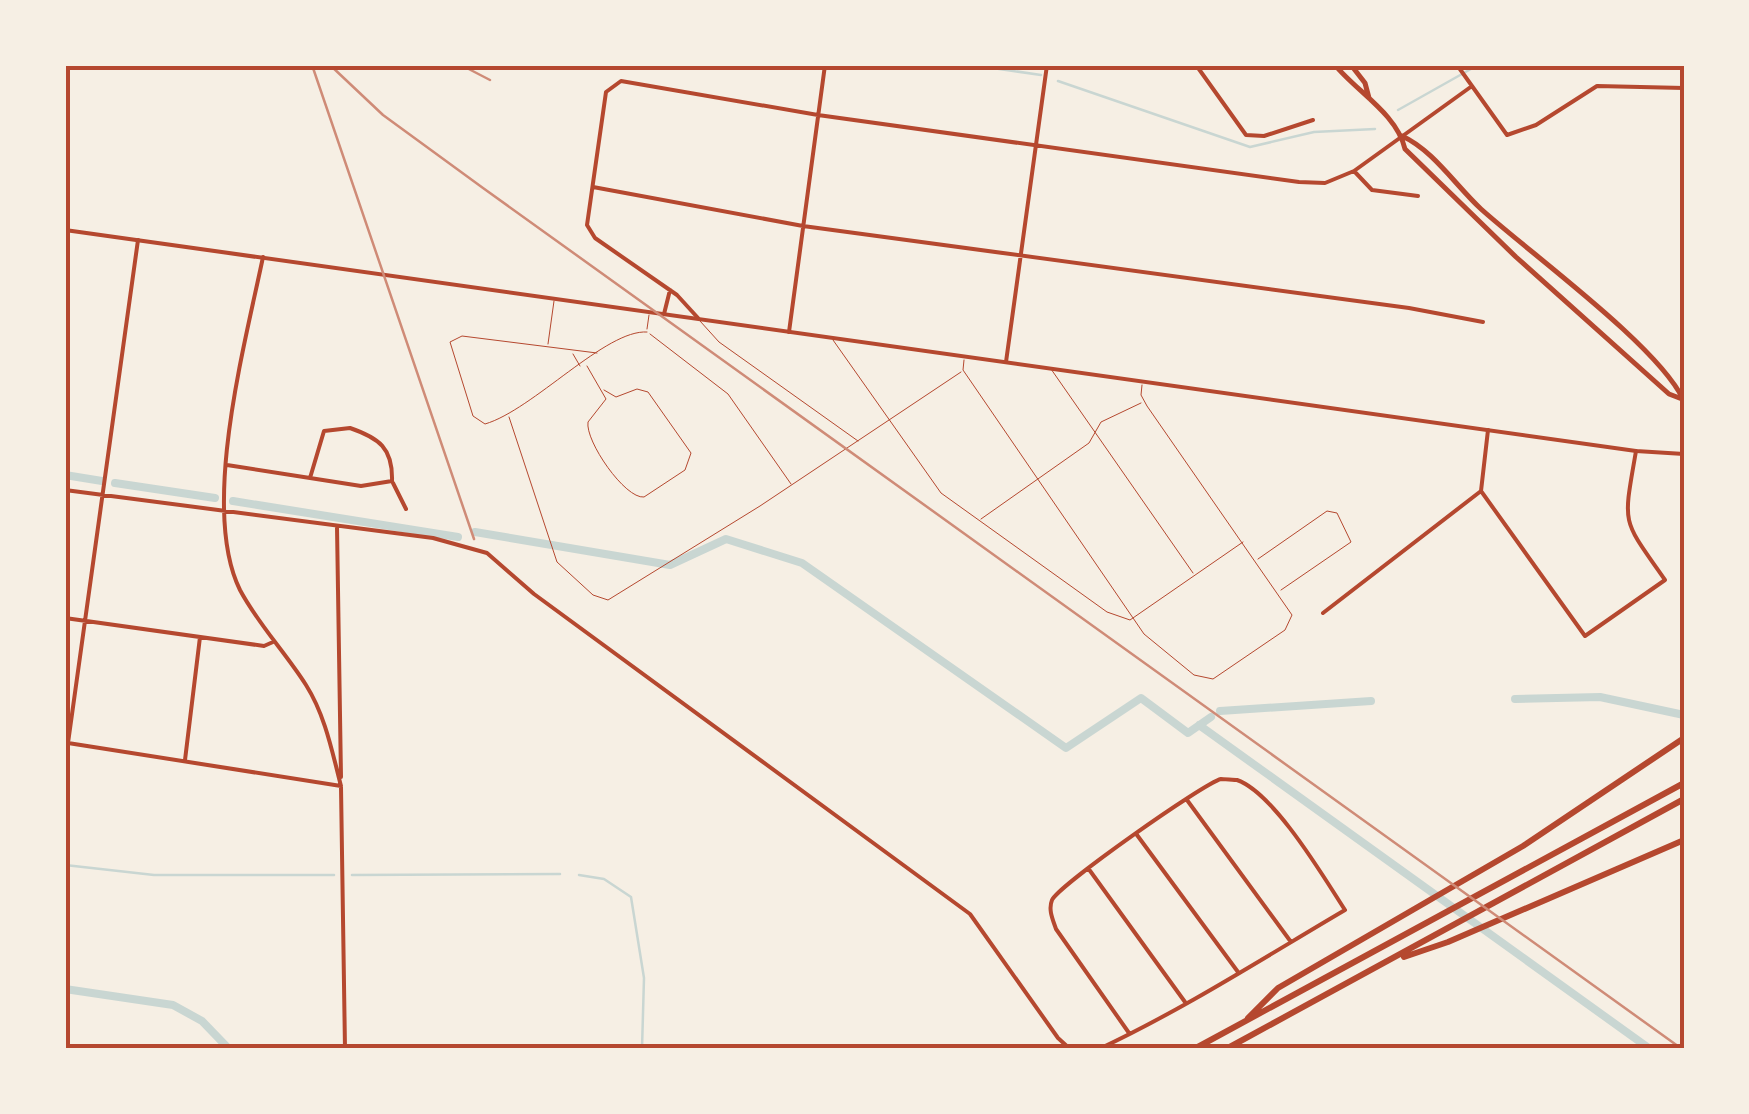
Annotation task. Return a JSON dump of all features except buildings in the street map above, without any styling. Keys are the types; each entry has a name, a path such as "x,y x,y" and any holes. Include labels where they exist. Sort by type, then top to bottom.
{"highway":[{"path":"1244,1022 1278,988 1595,801 1684,738"},
{"path":"1194,1049 1684,783"},
{"path":"1226,1049 1684,799"},
{"path":"1386,962 1464,935 1684,840"}],"main road":[{"path":"1334,65 1402,136 1416,142 1470,198 1617,328 1677,386 1683,400"},
{"path":"1351,65 1365,82 1369,98"},
{"path":"1402,136 1405,149 1461,207 1670,394 1683,400"}],"street":[{"path":"789,332 826,65"},
{"path":"1006,362 1047,65"},
{"path":"1196,65 1246,134 1264,136 1313,120"},
{"path":"1457,65 1507,135 1536,125 1597,86 1684,88"},
{"path":"698,319 670,290 590,232 606,92 612,84 621,82 818,115 1325,183 1354,171 1472,86"},
{"path":"1354,171 1372,190 1418,196"},
{"path":"593,187 803,226 1409,308 1483,322"},
{"path":"65,230 1636,451 1684,454"},
{"path":"138,240 68,744 340,786"},
{"path":"264,258 244,346 223,513 236,578 273,642 315,702 340,786"},
{"path":"664,314 670,290"},
{"path":"310,478 324,431 350,428 376,437 389,452 392,481 402,494 406,509"},
{"path":"1488,430 1481,491 1585,636 1664,580 1627,526 1625,513 1636,451"},
{"path":"227,466 361,486 392,481"},
{"path":"65,490 434,538 478,549 970,914 1058,1038 1070,1049"},
{"path":"1323,613 1481,491"},
{"path":"337,527 345,1049"},
{"path":"65,618 264,646 273,642"},
{"path":"184,760 200,637"},
{"path":"1099,1049 1129,1033 1186,1002 1345,910 1268,803 1246,786 1220,779 1088,868 1052,898 1050,912 1078,961 1129,1033"},
{"path":"1187,800 1290,942"},
{"path":"1137,834 1238,972"},
{"path":"1088,868 1186,1002"}],"lane":[{"path":"547,348 554,298"},
{"path":"647,332 650,312"},
{"path":"698,319 720,342 858,441"},
{"path":"598,354 462,336 450,342 476,421 485,424 509,416 632,333 647,332 728,394 792,486"},
{"path":"831,338 932,484 1107,612 1128,621 1134,618 1242,542"},
{"path":"571,352 580,366"},
{"path":"965,356 963,370 1134,618 1172,659 1209,680 1289,626 1292,612 1144,401 1142,382"},
{"path":"585,363 604,390 616,397 638,389 648,392 691,453 685,470 644,498 626,492 589,437 587,426 605,404 604,390"},
{"path":"1050,368 1194,576"},
{"path":"509,416 553,550 565,574 602,600 614,598 792,486 963,370"},
{"path":"979,520 1096,434 1101,422 1144,401"},
{"path":"1256,560 1327,511 1337,513 1351,542 1279,592"}],"waterway":[{"path":"972,65 1041,75"},
{"path":"1398,110 1478,65"},
{"path":"1058,81 1250,147 1314,132 1375,129"},
{"path":"65,475 102,481"},
{"path":"115,483 215,498"},
{"path":"233,501 458,537"},
{"path":"475,532 670,565 726,539 802,563 1066,748 1141,698 1188,733 1211,717"},
{"path":"1515,699 1600,697 1684,715"},
{"path":"1220,711 1371,701"},
{"path":"1199,725 1650,1049"},
{"path":"65,865 154,875 334,875"},
{"path":"352,875 560,874"},
{"path":"579,875 604,879 631,897 644,978 642,1049"},
{"path":"65,989 173,1005 202,1021 229,1049"}],"railway":[{"path":"312,65 474,539"},
{"path":"330,65 383,115 483,188 1682,1049"},
{"path":"461,65 490,80"}]}
